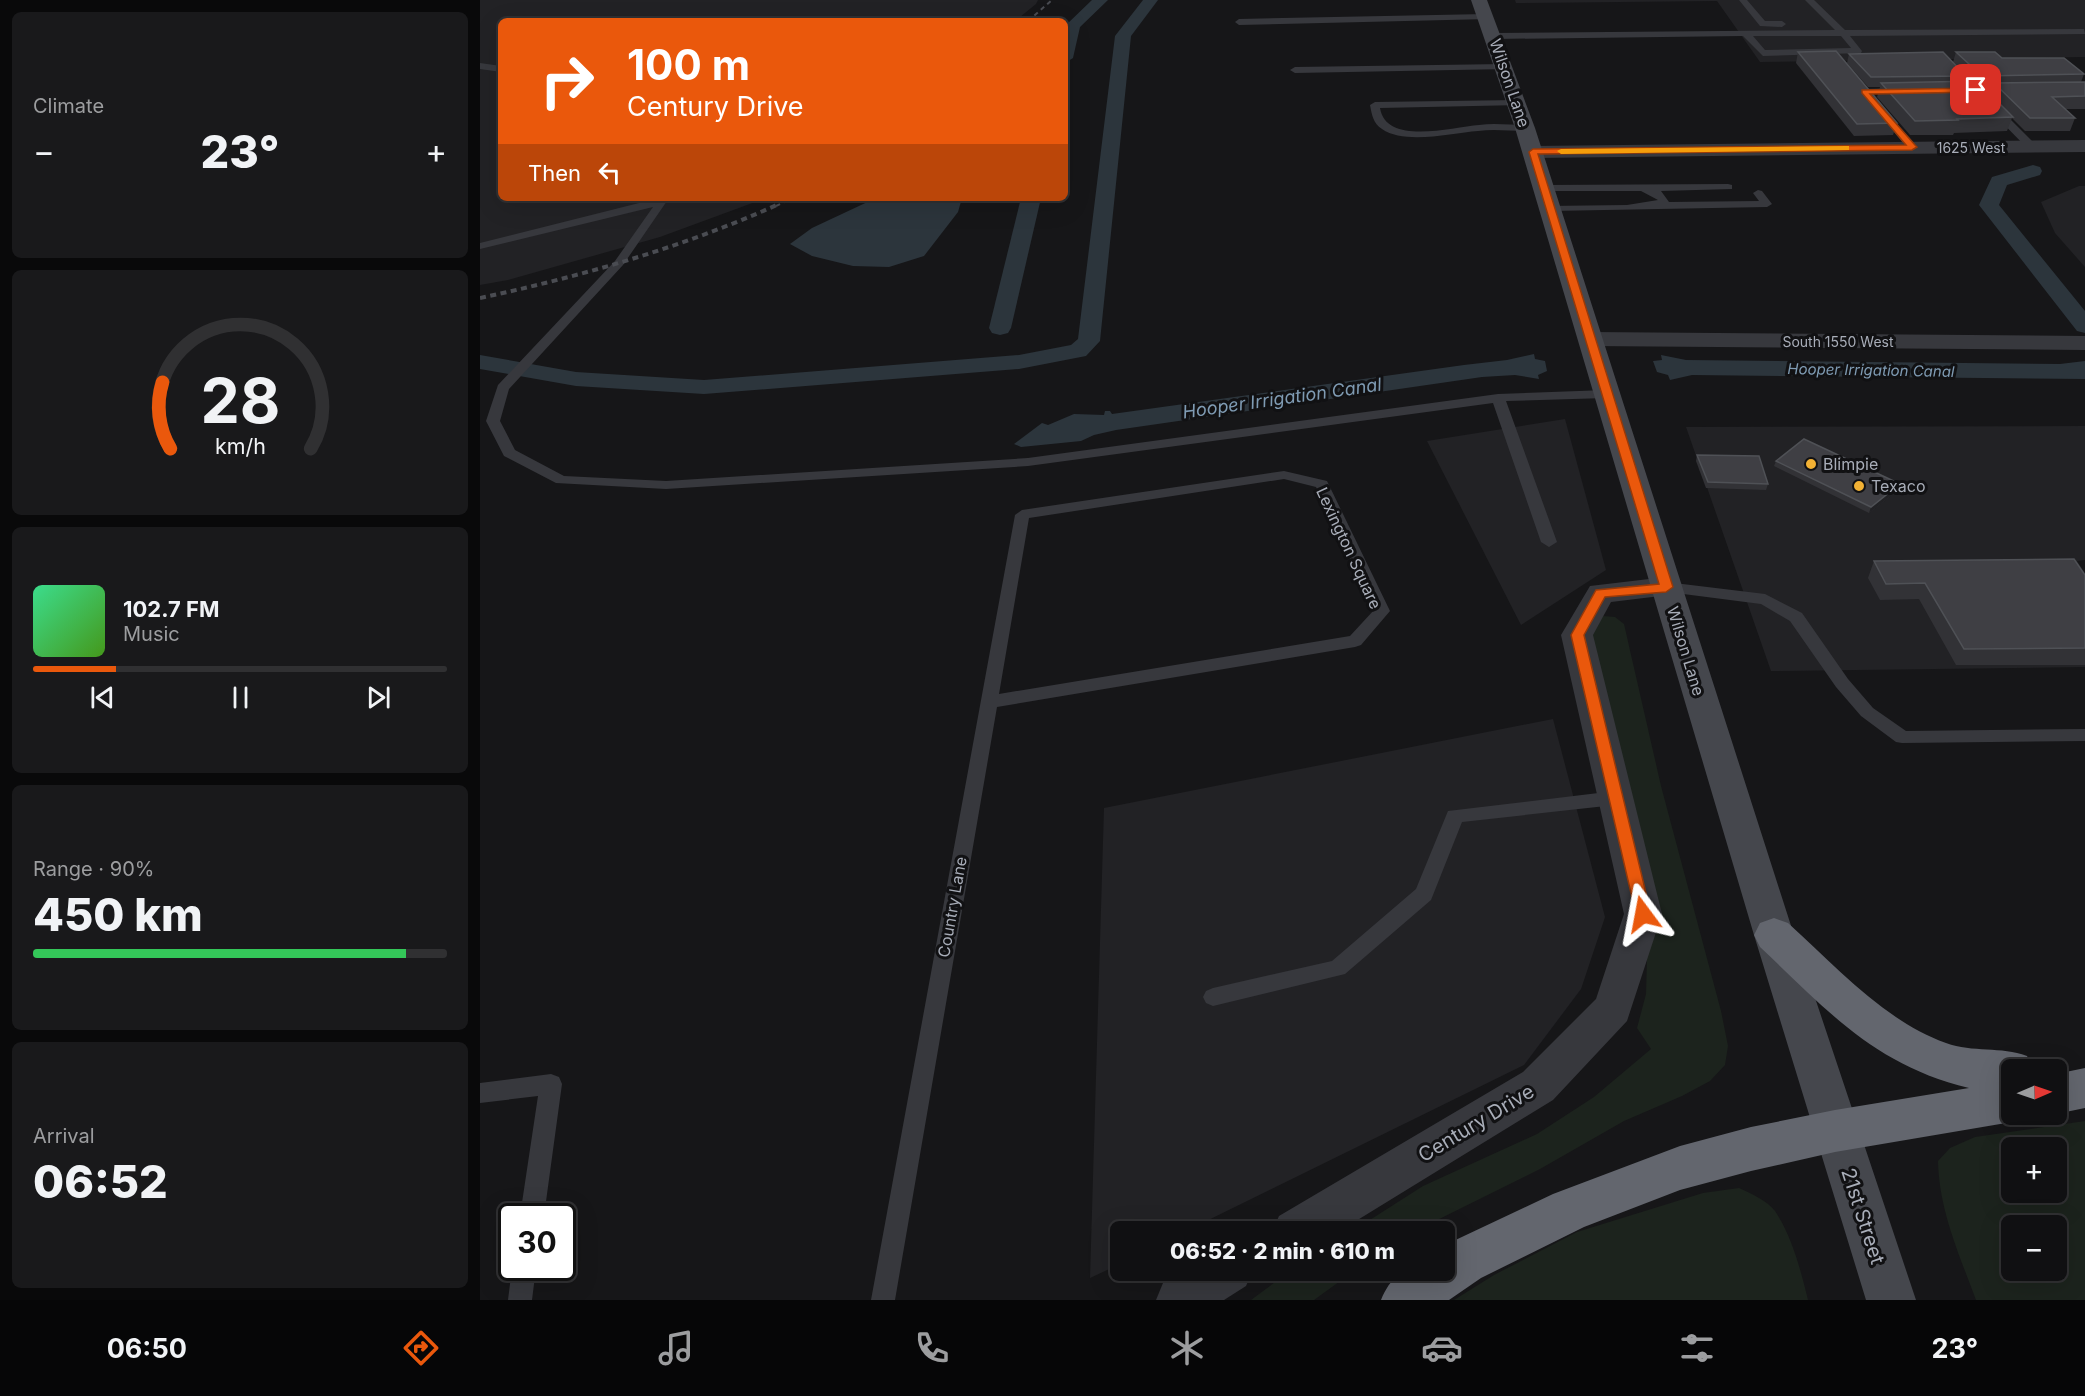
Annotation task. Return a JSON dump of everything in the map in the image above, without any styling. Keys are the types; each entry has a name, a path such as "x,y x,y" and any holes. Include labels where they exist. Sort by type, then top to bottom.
{"highway":[{"path":"1774,935 1885,1034 1907,1048 1936,1060 1976,1070 2001,1070"},
{"path":"2067,1072 2085,1073"},
{"path":"2067,1092 2085,1088"},
{"path":"1406,1300 1464,1261 1570,1210 1680,1168 1751,1149 1835,1131 2001,1104"}],"main road":[{"name":"Wilson Lane","path":"1486,18 1505,67 1548,198 1606,394 1835,1131"},
{"name":"21st Street","path":"1835,1131 1891,1300"}],"street":[{"name":"1625 West","path":"1525,127 1912,147 2085,146"},
{"name":"South 1550 West","path":"1590,339 2084,343"},
{"name":"Century Drive","path":"1313,1221 1538,1086 1612,1009 1643,914 1577,635 1601,593 1666,587"},
{"path":"1180,1300 1212,1281"}],"lane":[{"path":"1743,0 1763,24 1805,23"},
{"path":"1746,34 1763,53 1858,51 1809,0"},
{"path":"1239,22 1486,18 1746,34 2084,32"},
{"path":"1946,61 1981,90 2032,147"},
{"path":"480,66 498,69"},
{"path":"1295,70 1505,67"},
{"path":"1965,90 1981,90"},
{"path":"1909,91 1868,96 1912,147"},
{"path":"1375,105 1525,127 1408,133 1391,131 1378,123 1374,113 1375,105"},
{"path":"1548,198 1641,188 1728,187"},
{"path":"1641,188 1661,195 1664,201 1657,205"},
{"path":"1548,198 1657,205 1767,204 1758,193"},
{"path":"480,246 655,201"},
{"path":"662,201 619,263 504,388 493,421 509,453 561,480 666,485 1028,462 1498,398 1606,394"},
{"path":"1498,398 1549,543"},
{"name":"Lexington Square","path":"989,702 1355,641 1382,611 1322,484 1284,475 1022,515"},
{"name":"Country Lane","path":"883,1300 1022,515"},
{"path":"1666,587 1765,599 1796,617 1854,698 1867,712 1902,737 2085,735"},
{"path":"1213,997 1338,968 1424,894 1455,816 1615,798"},
{"path":"480,1094 551,1084 534,1203"},
{"path":"520,1300 522,1281"}],"shaded area":[{"path":"480,0 1038,0 1019,18 498,18 498,201 758,201 660,237 508,280 480,285"},
{"path":"1515,0 2085,0 2085,57 1760,62 1717,1 1516,3"},
{"path":"2079,186 2085,186 2085,267 2055,233 2041,202"},
{"path":"1565,419 1606,570 1521,625 1427,441"},
{"path":"2085,426 2085,560 2077,561 2085,573 2085,667 1771,671 1686,427"},
{"path":"1603,616 1615,617 1624,624 1661,786 1721,1011 1728,1046 1725,1065 1710,1081 1624,1121 1540,1169 1435,1221 1368,1221 1423,1186 1537,1134 1594,1097 1651,1049 1637,1028 1646,994 1647,959 1584,647"},
{"path":"1553,719 1605,917 1581,989 1524,1065 1206,1221 1110,1221 1110,1269 1090,1278 1104,808"},
{"path":"2085,1121 2085,1300 1976,1300 1957,1249 1942,1197 1938,1161 1950,1148 1975,1137"},
{"path":"1739,1188 1763,1200 1775,1211 1791,1242 1808,1300 1454,1300 1494,1275 1577,1232 1703,1193"},
{"path":"1277,1281 1340,1281 1314,1300 1251,1300"}],"water":[{"path":"870,201 961,201 958,212 924,256 889,267 853,266 812,256 790,244 812,228"},
{"path":"1534,354 1535,359 1545,361 1547,371 1538,375 1539,379 1515,375 1482,377 1116,430 1094,435 1081,441 1021,447 1014,444 1042,423 1048,425 1074,414 1104,415 1105,411 1110,411 1112,414 1507,360"},
{"path":"1661,355 1686,360 2060,364 2085,361 2085,379 1692,375 1670,380 1668,375 1657,372 1653,361 1662,360"}],"building":[{"path":"1836,51 1897,123 1857,124 1798,52"},
{"path":"1943,52 1966,76 1871,77 1849,54"},
{"path":"1956,52 1995,52 2002,58 2064,58 2084,74 1982,76"},
{"path":"1977,81 2013,117 1915,121 1881,83"},
{"path":"2085,82 2085,96 2052,97 2075,118 2030,118 1994,83"},
{"path":"1804,439 1900,484 1871,507 1776,461"},
{"path":"1697,455 1759,456 1768,484 1708,482"},
{"path":"2074,559 2085,575 2085,648 1964,649 1925,583 1886,584 1874,561"}],"waterway":[{"name":"Hooper Irrigation Canal","path":"1068,46 1073,26 1101,0"},
{"path":"480,362 576,379 704,387 1019,362 1078,351 1089,341 1123,36 1151,0"},
{"name":"Hooper Irrigation Canal","path":"2033,171 1999,181 1989,205 2085,326"},
{"name":"Hooper Irrigation Canal","path":"1000,328 1030,201"}],"railway":[{"path":"1031,18 1052,0"},
{"path":"776,206 787,201"},
{"path":"480,298 632,259 706,234 779,204"}],"slow traffic":[{"path":"1561,151 1846,148"}],"place":[{"name":"Blimpie","path":"1811,464"},
{"name":"Texaco","path":"1859,486"}],"route":[{"path":"1643,914 1577,635 1601,593 1666,587 1533,152 1912,147 1864,92 1976,90"}]}
